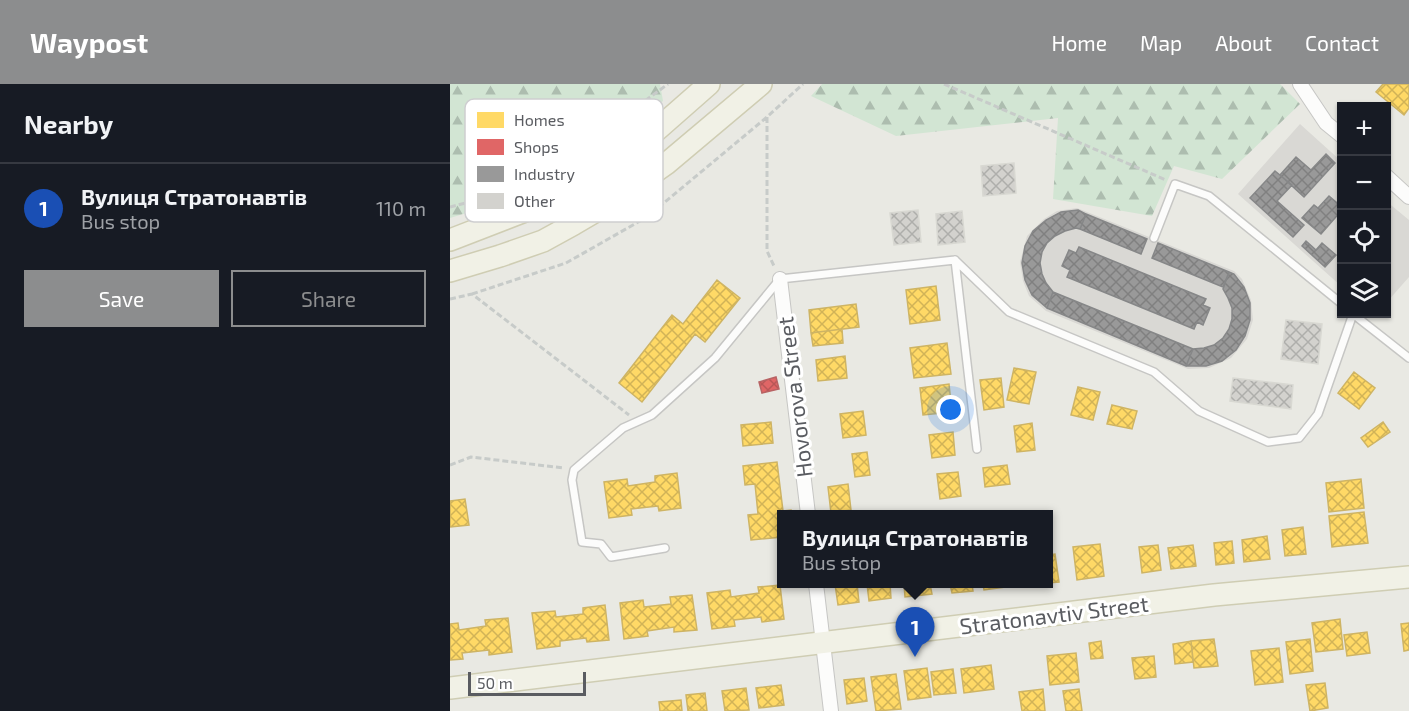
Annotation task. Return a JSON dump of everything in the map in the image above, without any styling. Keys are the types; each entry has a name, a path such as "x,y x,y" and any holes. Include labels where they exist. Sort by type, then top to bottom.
{"main road":[{"path":"663,124 709,84"},
{"path":"663,166 761,84"},
{"path":"450,240 497,222"},
{"path":"450,271 543,241 578,222"},
{"path":"1214,595 1409,563"},
{"name":"Stratonavtiv Street","path":"450,688 1214,595 1409,578"}],"street":[{"path":"1299,84 1326,123 1337,133"},
{"path":"1391,181 1409,197"},
{"name":"Hovorova Street","path":"780,279 808,510"},
{"path":"816,588 831,711"}],"lane":[{"path":"1154,238 1175,184 1209,195 1337,301"},
{"path":"665,548 611,557 601,544 582,542 572,480 574,470 624,428 652,415 715,358 780,279 955,260"},
{"path":"955,260 1009,312 1154,372 1199,411 1268,442 1299,438 1318,414 1352,318"},
{"path":"955,260 977,449"},
{"path":"1358,318 1409,358"}],"path":[{"path":"648,99 668,84"},
{"path":"663,204 803,84"},
{"path":"944,84 1175,184"},
{"path":"767,117 767,251 780,279"},
{"path":"450,207 465,203"},
{"path":"450,299 566,263 638,222"},
{"path":"472,294 637,421"},
{"path":"450,465 471,457 574,470"}],"shaded area":[{"path":"1300,124 1337,157 1337,282 1238,194"},
{"path":"1391,205 1409,220 1409,277 1391,297"},
{"path":"1077,208 1234,271 1242,279 1251,300 1253,320 1247,339 1231,358 1209,368 1188,369 1046,311 1029,296 1023,281 1020,262 1027,236 1044,219 1057,211"}],"green space":[{"path":"450,84 660,84 663,99 465,99 465,213 450,218"},
{"path":"822,84 1280,84 1300,104 1222,179 1174,166 1152,216 1053,199 1058,118 896,136 811,96"}],"building: Homes":[{"path":"1383,84 1409,84 1409,108 1404,115 1376,92"},
{"path":"717,280 740,298 705,342 695,334 642,402 619,383 672,315 683,324"},
{"path":"936,286 940,320 910,324 906,290"},
{"path":"856,304 859,327 811,333 809,310"},
{"path":"842,329 843,343 813,346 811,333"},
{"path":"947,343 951,374 914,378 910,348"},
{"path":"845,356 847,378 818,381 816,360"},
{"path":"1014,368 1036,372 1029,404 1007,400"},
{"path":"1354,372 1375,388 1359,409 1338,393"},
{"path":"1001,378 1004,407 984,410 980,380"},
{"path":"949,384 952,412 923,415 920,388"},
{"path":"1078,387 1100,392 1093,420 1071,415"},
{"path":"1112,405 1137,411 1132,429 1107,424"},
{"path":"863,411 866,435 843,438 840,414"},
{"path":"771,422 773,443 743,446 741,425"},
{"path":"1383,422 1390,432 1368,447 1361,438"},
{"path":"1032,423 1035,450 1017,452 1014,426"},
{"path":"953,432 955,455 932,458 929,435"},
{"path":"867,452 870,475 855,477 852,454"},
{"path":"777,462 783,510 777,510 777,537 751,540 748,515 758,514 755,484 745,485 743,466"},
{"path":"1007,465 1010,484 985,487 983,468"},
{"path":"958,472 961,496 940,499 937,474"},
{"path":"677,473 681,508 659,511 658,506 631,509 632,515 609,518 604,482 627,479 628,486 655,482 655,476"},
{"path":"1361,479 1364,508 1329,512 1326,483"},
{"path":"848,484 851,510 831,510 828,487"},
{"path":"465,499 469,525 450,527 450,501"},
{"path":"1364,512 1368,543 1332,547 1329,516"},
{"path":"1303,527 1306,554 1285,556 1282,530"},
{"path":"1267,536 1270,559 1244,562 1242,540"},
{"path":"1232,541 1234,563 1216,565 1214,543"},
{"path":"1100,544 1104,576 1077,580 1073,547"},
{"path":"1158,545 1161,570 1142,573 1139,547"},
{"path":"1193,545 1196,566 1171,569 1168,548"},
{"path":"1053,554 1055,554 1059,582 1053,583"},
{"path":"777,585 777,588 780,588 784,619 762,622 761,617 734,620 735,626 712,629 707,593 730,590 731,597 759,593 758,587"},
{"path":"836,588 857,588 859,602 838,605"},
{"path":"867,588 890,588 891,598 869,601"},
{"path":"904,588 931,588 932,594 905,597"},
{"path":"951,588 973,588 973,591 952,593"},
{"path":"692,595 697,630 674,632 674,627 647,631 648,636 624,639 620,603 643,600 644,607 671,604 670,597"},
{"path":"605,605 609,640 587,642 586,638 560,641 560,646 537,649 532,613 555,611 556,617 583,614 583,608"},
{"path":"508,618 512,652 489,655 489,650 462,653 463,659 450,660 450,624 458,623 459,630 486,626 485,620"},
{"path":"1340,619 1343,649 1316,652 1312,623"},
{"path":"1409,623 1409,650 1404,651 1401,624"},
{"path":"1367,632 1370,653 1347,656 1344,635"},
{"path":"1214,639 1218,666 1194,668 1191,641"},
{"path":"1310,639 1313,671 1290,674 1286,642"},
{"path":"1101,641 1103,658 1091,659 1089,643"},
{"path":"1191,641 1193,662 1175,664 1173,644"},
{"path":"1279,648 1283,682 1255,685 1251,651"},
{"path":"1076,653 1079,682 1050,685 1047,656"},
{"path":"1154,656 1156,677 1135,679 1132,658"},
{"path":"991,665 994,689 964,693 961,669"},
{"path":"927,668 931,697 908,700 904,671"},
{"path":"953,669 956,693 934,695 931,672"},
{"path":"896,674 901,709 876,711 871,677"},
{"path":"864,678 867,701 847,704 844,680"},
{"path":"1325,683 1328,708 1310,711 1306,685"},
{"path":"781,685 784,705 759,708 756,688"},
{"path":"746,688 749,710 725,711 722,691"},
{"path":"1043,689 1045,711 1022,711 1019,692"},
{"path":"1079,689 1082,711 1066,711 1063,691"},
{"path":"705,693 707,711 688,711 686,695"},
{"path":"681,700 682,711 660,711 659,702"}],"building: Shops":[{"path":"776,377 779,389 762,393 759,382"}],"building: Industry":[{"path":"1326,154 1335,163 1304,197 1280,175 1296,157 1311,170"},
{"path":"1275,171 1292,185 1277,201 1304,225 1293,237 1250,198"},
{"path":"1329,196 1337,203 1337,216 1321,234 1302,218 1314,205 1318,208"},
{"path":"1078,210 1086,214 1080,229 1065,231 1055,236 1042,252 1040,263 1042,274 1053,292 1047,308 1032,295 1025,280 1022,263 1025,246 1033,231 1046,220 1061,212"},
{"path":"1086,214 1147,239 1141,254 1080,229"},
{"path":"1306,241 1316,250 1322,243 1336,255 1325,267 1302,246"},
{"path":"1158,243 1229,272 1223,287 1152,258"},
{"path":"1079,247 1206,299 1203,305 1210,308 1203,325 1197,322 1194,329 1067,277 1070,270 1062,266 1069,250 1076,253"},
{"path":"1229,272 1234,274 1244,287 1250,303 1250,320 1245,336 1236,350 1222,361 1206,366 1186,366 1193,349 1214,345 1229,329 1232,308 1223,289"},
{"path":"1053,292 1193,349 1186,366 1047,308"}],"building: Other":[{"path":"1014,163 1016,193 983,196 981,166"},
{"path":"918,210 921,242 894,245 890,213"},
{"path":"962,211 965,242 938,245 936,214"},
{"path":"1286,320 1322,324 1318,364 1281,359"},
{"path":"1233,378 1293,385 1291,409 1230,401"}],"place":[{"name":"Вулиця Стратонавтів","path":"915,657"}]}
